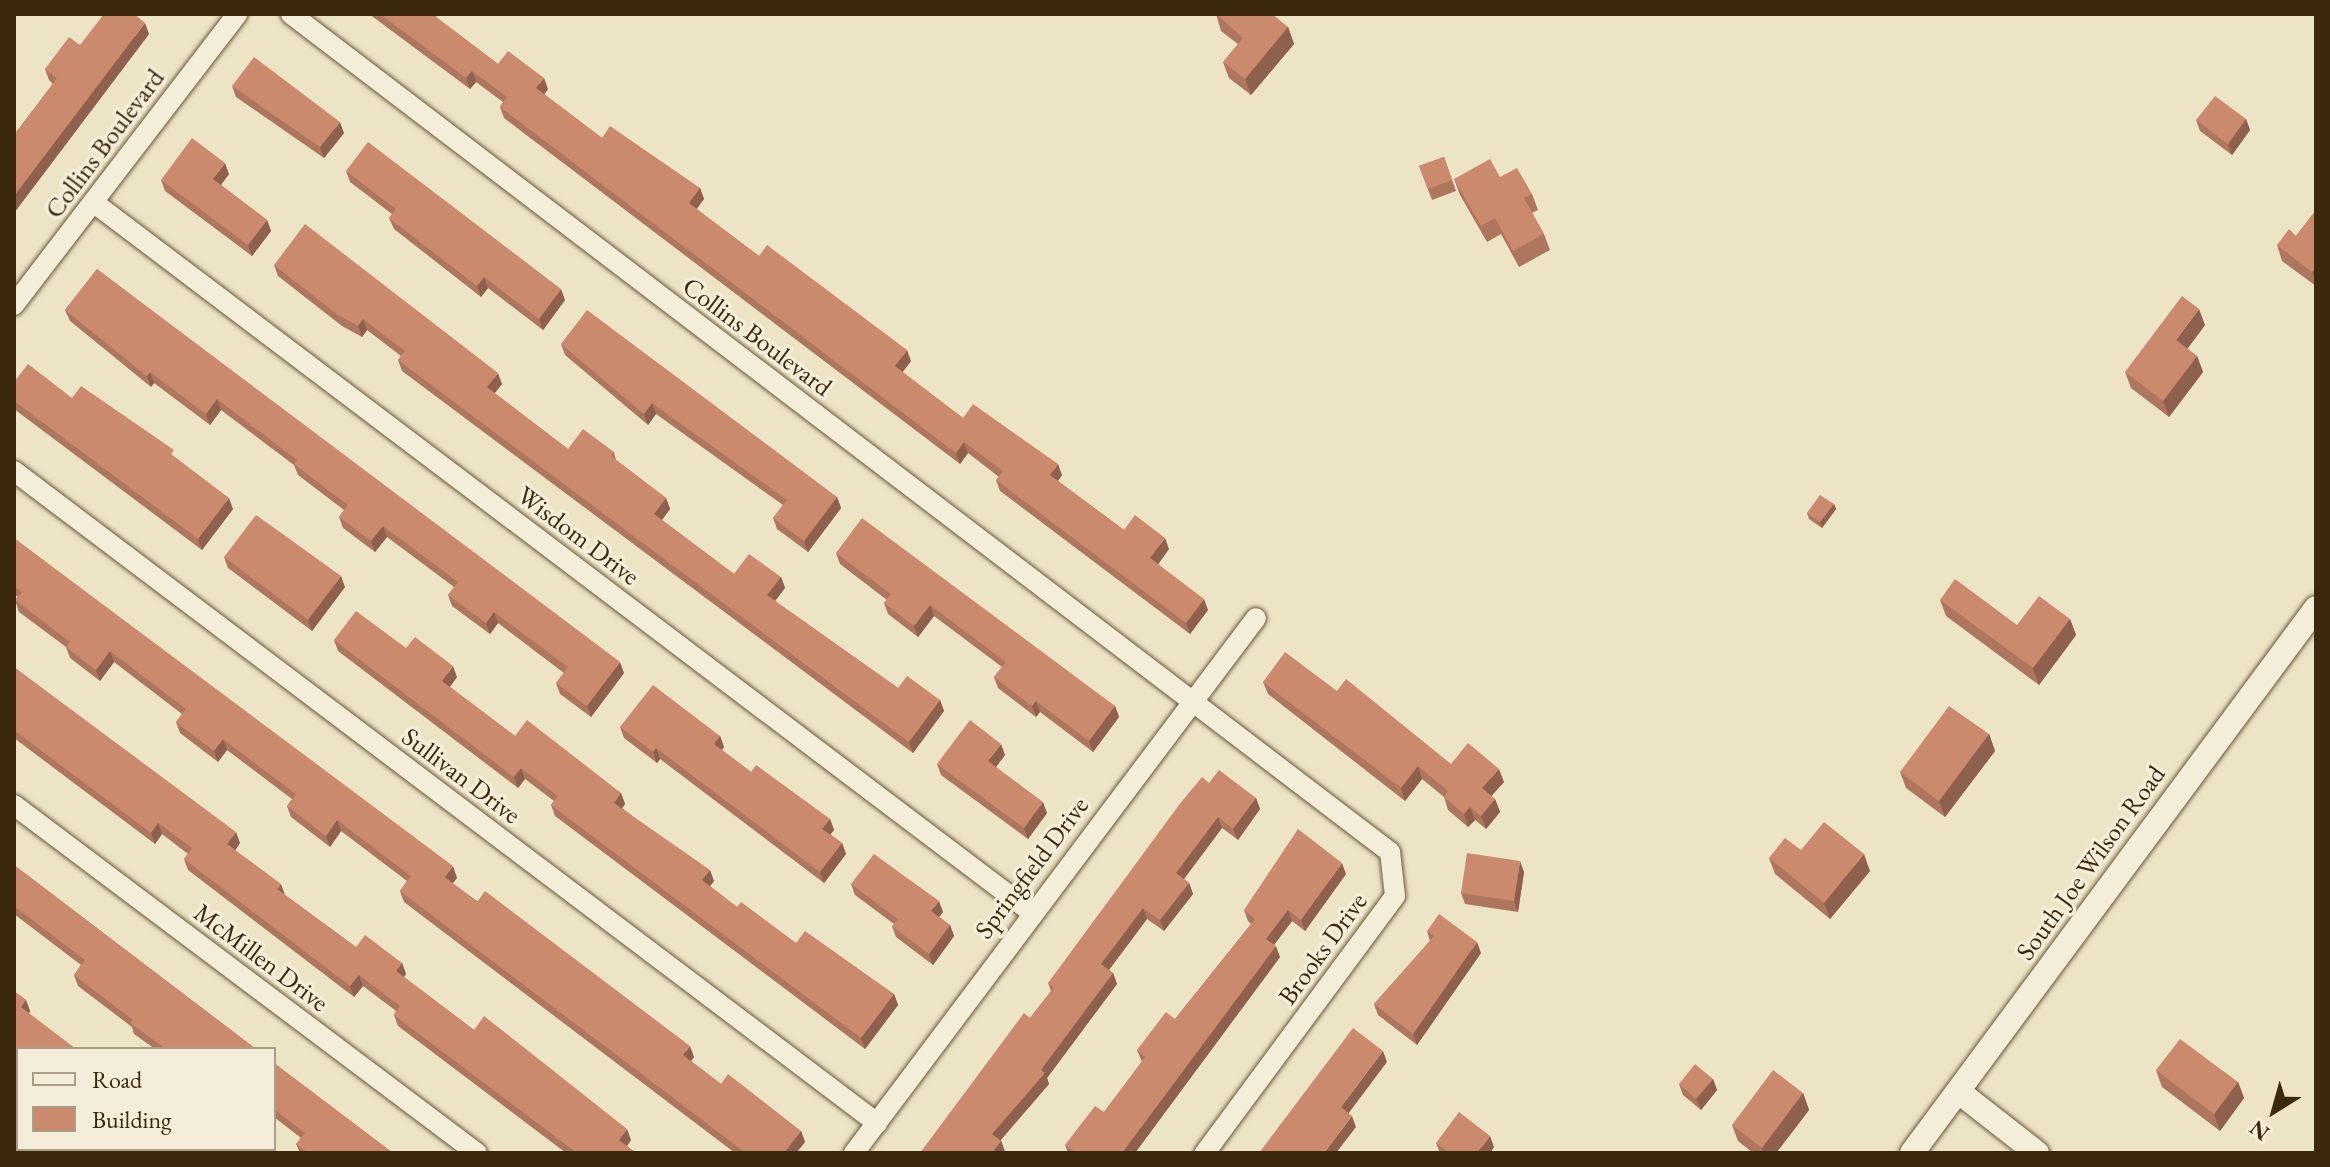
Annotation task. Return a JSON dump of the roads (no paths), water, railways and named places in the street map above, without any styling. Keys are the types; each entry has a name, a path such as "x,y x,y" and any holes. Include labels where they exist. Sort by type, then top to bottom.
{"street":[{"name":"Collins Boulevard","path":"14,305 237,14"},
{"name":"Collins Boulevard","path":"291,14 1193,701"},
{"name":"Wisdom Drive","path":"93,202 1031,912"},
{"name":"Sullivan Drive","path":"14,471 877,1123"},
{"name":"South Joe Wilson Road","path":"1912,1153 2316,608"},
{"name":"Springfield Drive","path":"854,1153 1031,912 1256,618"},
{"name":"Brooks Drive","path":"1193,701 1390,852 1395,896 1205,1153"},
{"name":"McMillen Drive","path":"14,805 477,1153"},
{"path":"1959,1092 2037,1153"}]}
